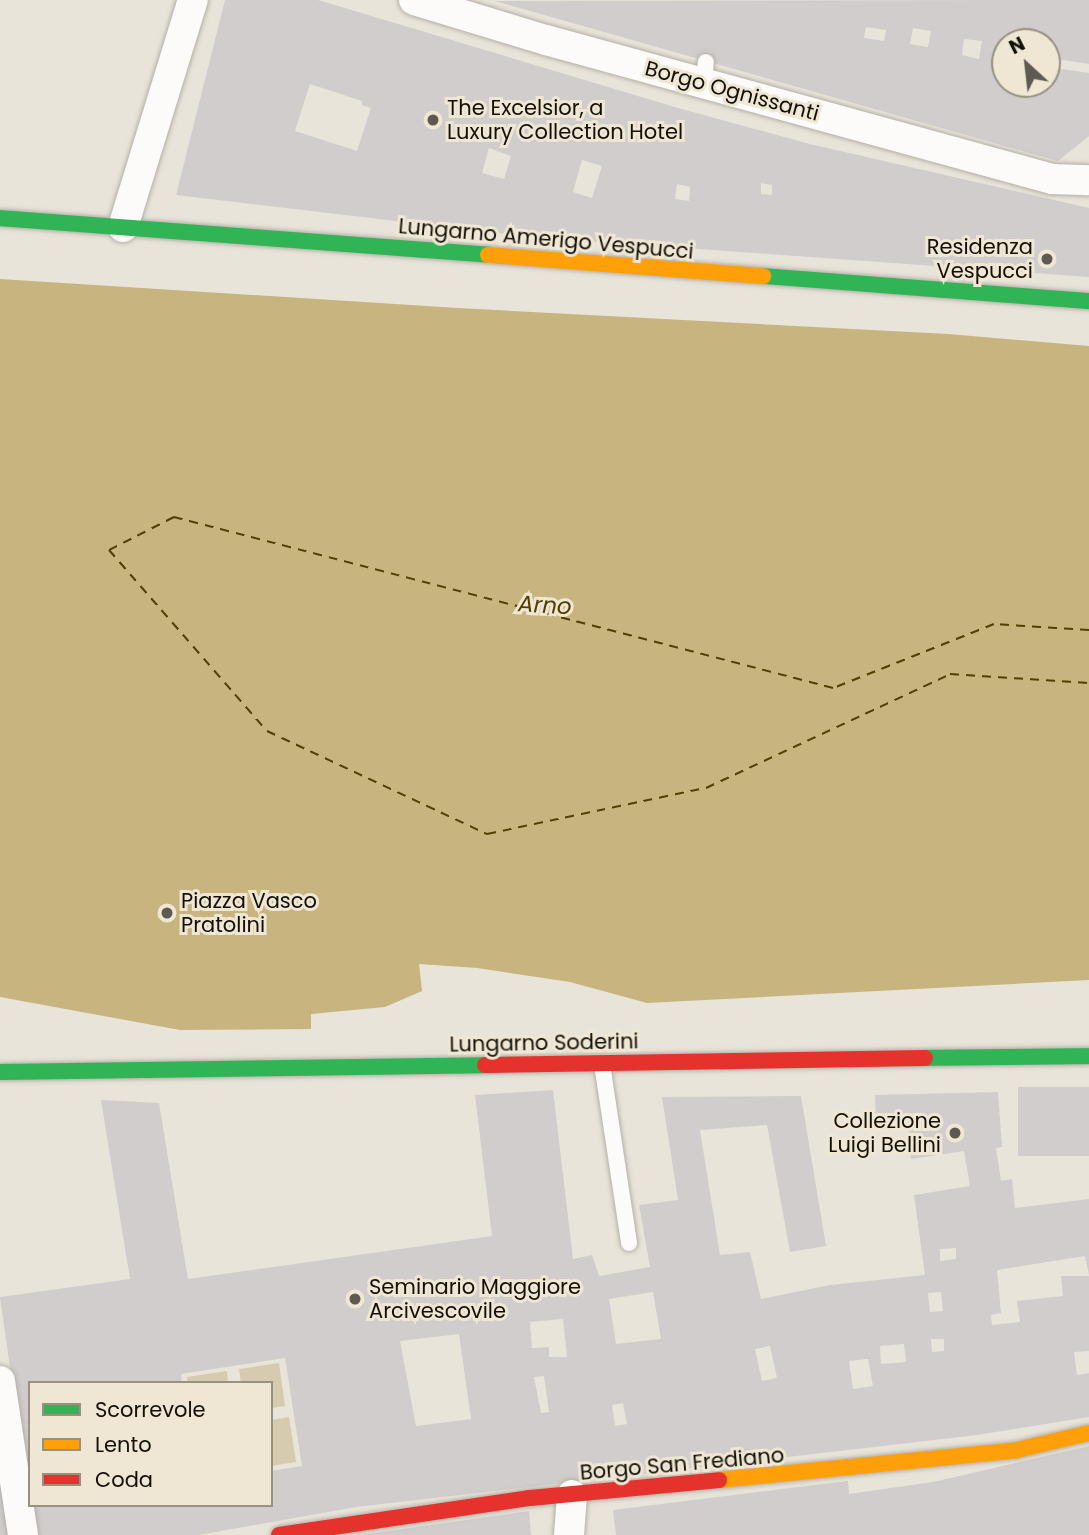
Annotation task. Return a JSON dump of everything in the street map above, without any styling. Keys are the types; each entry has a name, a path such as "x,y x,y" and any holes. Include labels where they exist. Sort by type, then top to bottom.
{"street":[{"path":"123,227 194,0"},
{"name":"Borgo Ognissanti","path":"432,3 705,73 1052,179 1089,180"},
{"name":"Lungarno Amerigo Vespucci","path":"0,218 1089,301"},
{"name":"Lungarno Soderini","path":"0,1072 1089,1056"},
{"path":"0,1381 23,1535"},
{"name":"Borgo San Frediano","path":"279,1535 459,1507 930,1461 1017,1450 1089,1433"},
{"path":"569,1535 572,1495"}],"lane":[{"path":"602,1063 629,1243"}],"shaded area":[{"path":"279,1363 285,1406 273,1408 273,1381 241,1381 239,1369"},
{"path":"227,1371 228,1381 188,1381 187,1377"},
{"path":"289,1417 296,1462 273,1466 273,1420"}],"water":[{"name":"Arno","path":"0,279 458,308 948,334 1089,346 1089,980 647,1003 570,982 477,968 419,964 422,991 385,1007 311,1014 311,1029 180,1030 0,997"}],"building":[{"path":"225,0 318,0 678,108 810,144 1089,208 1089,277 531,237 176,195","holes":["310,84 362,101 362,105 371,108 357,151 295,131","489,148 511,156 504,179 482,173","582,160 602,166 592,198 573,192","761,183 772,185 772,195 761,194","677,184 690,187 689,201 675,199"]},
{"path":"1089,0 1089,64 1061,60 1061,28 991,28 991,98 1061,98 1061,69 1089,73 1089,136 1058,161 495,1","holes":["866,27 886,30 884,41 864,38","913,28 931,31 928,47 910,44","964,39 982,41 979,59 962,55"]},
{"path":"1018,1087 1089,1087 1089,1156 1018,1156"},
{"path":"553,1090 573,1259 592,1255 599,1276 650,1267 639,1205 678,1200 662,1097 801,1096 826,1246 790,1252 767,1125 700,1130 720,1255 750,1252 761,1299 830,1285 925,1275 914,1195 970,1186 964,1151 911,1159 908,1119 876,1120 875,1095 998,1092 1002,1147 996,1148 1001,1181 1012,1179 1015,1208 1089,1199 1089,1275 1085,1256 997,1270 1001,1313 991,1315 992,1325 1020,1322 1017,1301 1063,1296 1061,1276 1089,1276 1089,1351 1074,1352 1077,1375 1089,1373 1089,1417 977,1435 356,1507 199,1535 35,1535 30,1507 273,1507 273,1471 302,1466 285,1358 181,1374 182,1381 28,1381 29,1507 10,1535 0,1535 0,1436 14,1396 0,1297 130,1279 101,1100 159,1103 188,1279 492,1236 475,1095","holes":["956,1248 956,1259 940,1261 940,1249","653,1292 661,1339 616,1344 609,1299","941,1292 943,1311 930,1312 928,1293","563,1319 567,1357 549,1357 549,1347 532,1348 530,1322","459,1334 471,1419 416,1426 400,1341","931,1339 944,1339 944,1351 932,1352","904,1344 906,1362 881,1364 880,1346","770,1346 777,1378 762,1381 755,1349","868,1359 873,1386 853,1389 849,1361","544,1376 549,1412 541,1413 534,1377","623,1403 627,1424 615,1426 612,1405"]},
{"path":"1089,1446 1089,1535 616,1535 613,1510 848,1481 849,1494 933,1482"},
{"path":"529,1511 531,1535 360,1535"}],"ferry route":[{"path":"1089,630 994,624 833,688 174,517 109,550 267,731 487,834 706,788 950,674 1089,683"}],"traffic: fast":[{"path":"0,218 488,255"},
{"path":"763,276 1089,301"},
{"path":"925,1058 1089,1056"},
{"path":"0,1072 485,1065"}],"traffic: slow":[{"path":"488,255 763,276"},
{"path":"719,1480 1017,1450 1089,1433"}],"traffic: jam":[{"path":"485,1065 925,1058"},
{"path":"279,1535 530,1498 719,1480"}],"place":[{"name":"The Excelsior, a Luxury Collection Hotel","path":"433,120"},
{"name":"Residenza Vespucci","path":"1047,259"},
{"name":"Piazza Vasco Pratolini","path":"167,913"},
{"name":"Collezione Luigi Bellini","path":"955,1133"},
{"name":"Seminario Maggiore Arcivescovile","path":"355,1299"}]}
